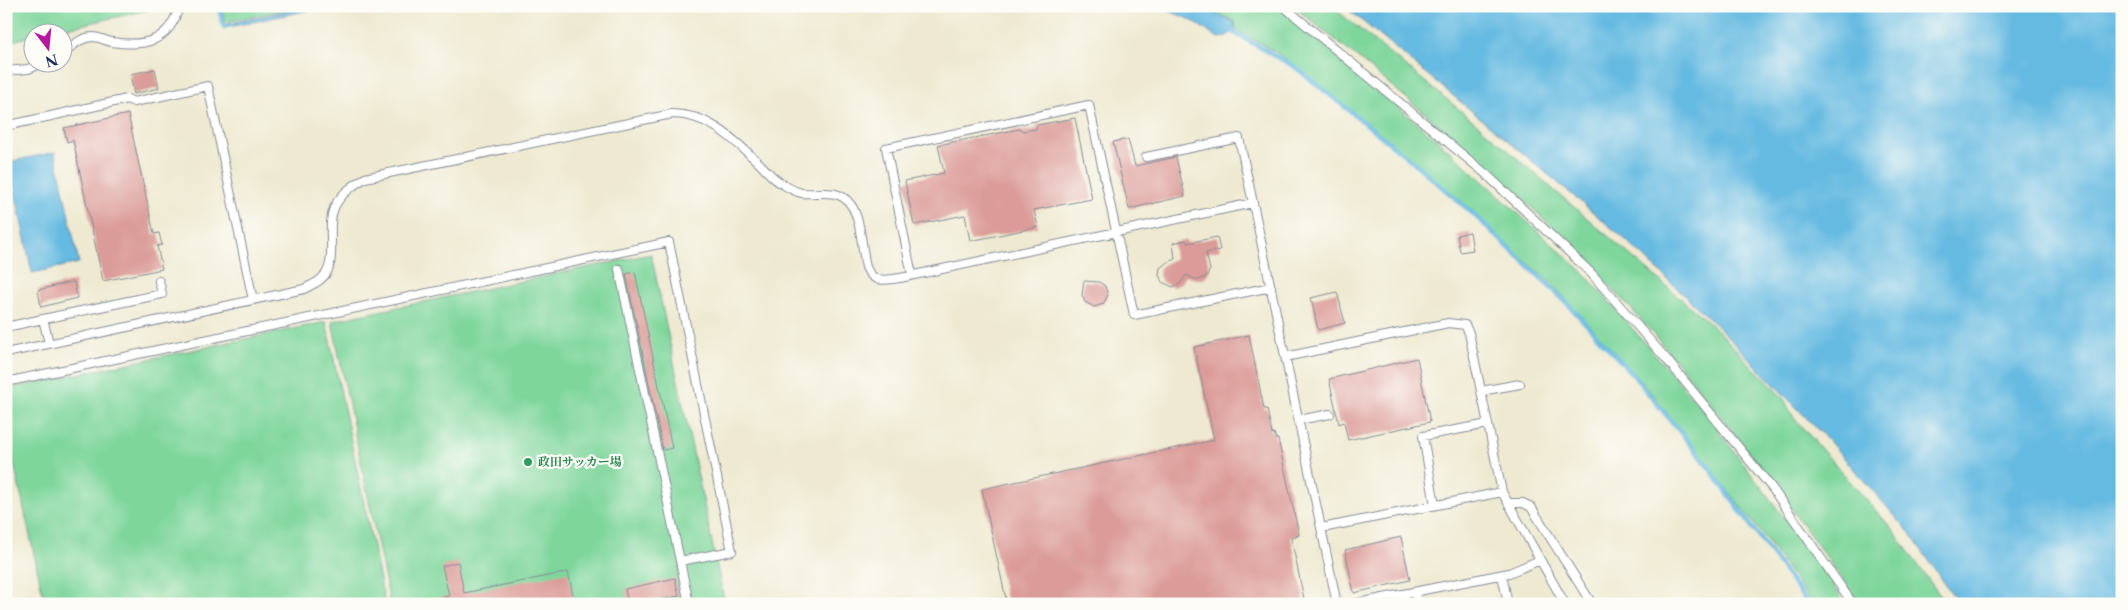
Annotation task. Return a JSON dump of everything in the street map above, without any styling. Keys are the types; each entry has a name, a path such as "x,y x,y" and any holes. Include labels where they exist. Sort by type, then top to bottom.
{"lane":[{"path":"72,47 81,40 94,37 127,44 142,44 153,41 172,24 179,6"},
{"path":"1283,6 1486,174 1591,273 1668,361 1772,488 1853,604"},
{"path":"86,29 88,38"},
{"path":"6,71 22,70"},
{"path":"6,126 127,99 134,102 208,86 253,300"},
{"path":"912,275 886,148 1089,105 1134,315 1271,287"},
{"path":"6,353 304,288 322,278 331,263 331,220 335,205 350,188 365,178 672,114 688,114 703,119 717,127 778,182 791,189 802,193 828,191 840,196 850,204 856,215 869,275 880,280 912,275 1253,203"},
{"path":"1146,157 1239,138 1337,604"},
{"path":"6,382 669,242 732,551 680,561"},
{"path":"619,269 689,604"},
{"path":"6,327 162,294 159,281"},
{"path":"43,319 49,343"},
{"path":"1286,357 1457,323 1465,325 1469,333 1502,492 1565,604"},
{"path":"1481,391 1520,384"},
{"path":"1299,420 1330,414"},
{"path":"1435,505 1423,436 1488,424"},
{"path":"1322,528 1502,492"},
{"path":"1508,503 1523,502 1531,507 1592,604"},
{"path":"1353,604 1502,575 1540,560"},
{"path":"1502,575 1508,604"},
{"path":"1415,592 1417,604"}],"green space":[{"path":"6,6 166,6 72,27 72,22 22,22 22,38 8,42"},
{"path":"221,6 304,6 225,22"},
{"path":"1199,6 1277,6 1436,139 1583,272 1699,405 1801,540 1846,604 1812,604 1766,539 1649,390 1552,284 1384,136 1279,54 1236,30 1235,21"},
{"path":"1293,6 1331,6 1476,123 1714,327 1784,399 1794,418 1893,530 1946,604 1860,604 1797,516 1698,387 1628,305 1520,197 1408,99"},
{"name":"政田サッカー場","path":"651,254 725,604 390,604 332,321"},
{"path":"326,322 385,604 45,604 6,427 6,389"}],"water":[{"path":"310,6 328,6 224,28 222,25"},
{"path":"1157,6 1197,6 1234,22 1235,30 1225,37 1218,38 1191,20"},
{"path":"1344,6 2122,6 2122,604 1959,604 1909,532 1830,442 1719,328 1626,240"},
{"path":"55,152 79,263 32,273 9,162"}],"building":[{"path":"155,69 159,88 134,94 130,74"},
{"path":"128,114 154,234 159,233 162,245 157,246 162,269 103,281 73,140 67,142 64,128"},
{"path":"1075,118 1092,199 1034,210 1038,227 970,241 965,215 914,225 905,181 944,173 938,145 1020,129 1023,131 1036,129 1037,125"},
{"path":"1128,139 1135,166 1176,157 1185,196 1129,209 1113,142"},
{"path":"1470,232 1473,250 1460,252 1457,235"},
{"path":"1217,237 1220,250 1206,253 1210,270 1205,278 1197,280 1186,275 1180,284 1173,287 1162,282 1159,275 1160,268 1175,259 1173,243 1186,240 1187,243"},
{"path":"635,272 672,448 663,450 626,274"},
{"path":"1084,281 1099,282 1105,286 1108,295 1103,304 1094,307 1085,302 1082,295"},
{"path":"74,282 77,298 41,307 38,290"},
{"path":"1337,292 1345,323 1318,330 1311,298"},
{"path":"1249,335 1264,409 1267,409 1272,434 1274,433 1276,439 1278,439 1299,535 1291,537 1305,604 1007,604 982,489 1214,440 1194,347"},
{"path":"1417,358 1430,422 1348,440 1344,422 1339,424 1329,379"},
{"path":"1401,537 1410,580 1354,593 1345,550"},
{"path":"458,562 464,593 568,572 574,600 567,601 568,604 439,604 438,598 449,596 442,566"},
{"path":"675,578 679,596 639,604 628,604 625,589"}],"waterway":[{"path":"218,6 224,27 227,26"},
{"path":"1231,31 1295,67 1407,157 1470,211 1564,300 1634,376 1701,457 1808,604"}],"place":[{"name":"政田サッカー場","path":"528,462"}]}
